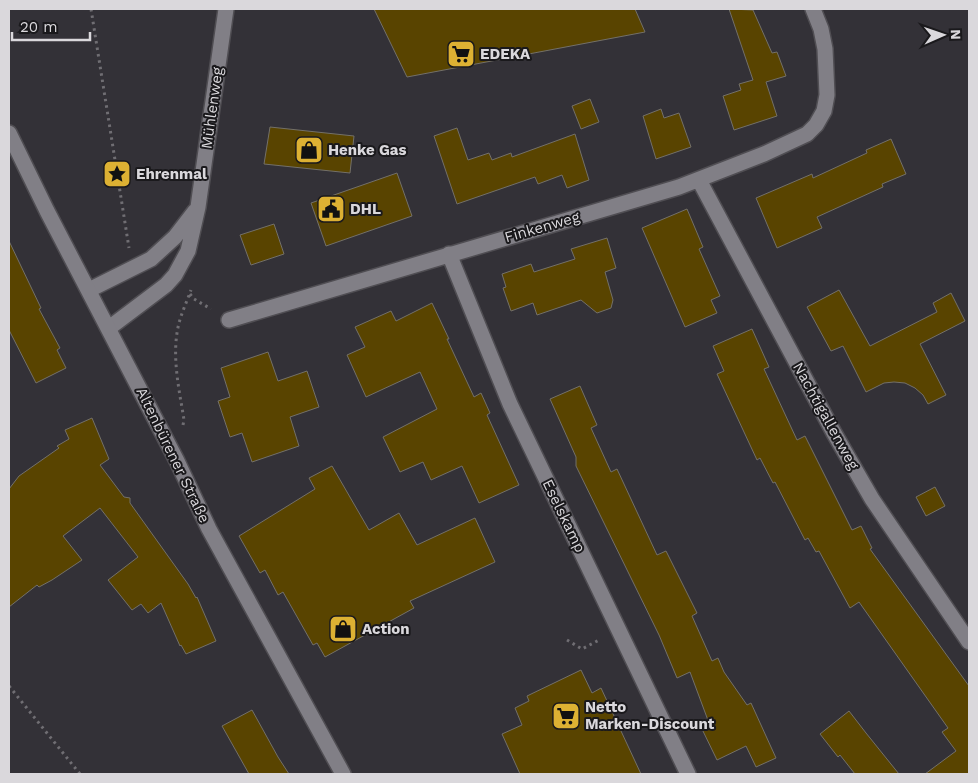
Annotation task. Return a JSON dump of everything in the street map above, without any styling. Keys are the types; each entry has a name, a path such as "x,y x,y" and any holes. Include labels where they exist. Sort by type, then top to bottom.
{"street":[{"name":"Mühlenweg","path":"109,328 149,299 175,275 188,250 198,207 226,9"},
{"name":"Finkenweg","path":"229,320 699,180 764,154 807,134 816,125 824,111 827,95 826,49 813,9"},
{"name":"Altenbürener Straße","path":"9,133 47,211 177,461 209,529 343,774"},
{"name":"Nachtigallenweg","path":"699,180 834,433 872,499 969,642"},
{"name":"Mühlenweg","path":"89,290 151,259 176,237 198,207"},
{"name":"Eselskamp","path":"449,254 510,404 688,774"}],"path":[{"path":"91,9 132,269"},
{"path":"177,461 184,420 176,373 176,347 179,324 192,288"},
{"path":"190,294 194,299 229,320"},
{"path":"566,640 582,649 620,630"},
{"path":"9,686 80,774"}],"building":[{"name":"EDEKA","path":"374,9 635,9 645,32 407,77"},
{"path":"729,9 753,10 772,53 777,52 786,76 766,82 777,116 734,130 723,96 741,90 739,84 753,80"},
{"path":"590,99 599,122 581,129 572,106"},
{"path":"661,109 664,118 679,113 691,147 656,159 643,116"},
{"name":"Henke Gas","path":"270,127 354,136 350,173 264,164"},
{"path":"457,128 468,160 489,153 492,160 511,153 512,157 575,134 589,180 567,188 562,175 538,184 535,177 457,204 434,136"},
{"path":"891,139 906,174 882,184 883,187 817,217 822,228 777,248 756,198 812,174 813,178 867,153 866,150"},
{"path":"397,173 412,216 326,246 311,203"},
{"path":"687,209 703,247 699,249 720,296 711,300 717,313 685,327 642,228"},
{"path":"274,224 284,254 251,265 240,235"},
{"path":"607,238 616,268 605,272 613,300 611,308 597,313 581,300 537,315 533,303 511,311 503,288 506,287 502,274 531,264 534,272 575,259 571,249"},
{"path":"9,241 41,308 39,309 60,348 57,350 66,368 36,383 9,330"},
{"path":"839,290 870,346 937,312 933,303 951,293 965,321 920,344 946,395 928,404 923,395 915,388 905,383 894,382 884,383 866,392 843,346 831,351 807,307"},
{"path":"432,303 474,397 481,393 490,413 487,415 519,485 479,503 462,466 431,480 423,462 400,472 383,437 437,409 420,372 366,397 347,355 365,347 355,327 391,311 396,321"},
{"path":"752,329 769,367 764,369 797,440 805,436 852,530 861,526 872,548 870,549 969,686 969,774 925,774 956,751 942,732 948,728 859,602 850,608 819,551 816,552 808,538 805,540 775,482 773,483 760,458 757,460 717,374 724,371 713,346"},
{"path":"268,352 278,381 307,371 319,407 290,417 299,446 252,462 242,433 230,437 218,401 230,397 221,368"},
{"path":"580,386 597,425 591,428 611,472 617,469 657,555 666,551 697,613 692,616 712,661 718,658 724,672 747,705 751,703 776,758 756,767 746,746 717,760 701,727 709,723 690,672 677,678 659,635 576,466 576,457 550,399"},
{"path":"92,418 109,459 100,465 124,497 130,498 130,503 197,597 216,641 186,654 180,646 161,603 148,613 141,604 132,610 108,580 138,557 100,508 63,536 82,560 52,580 39,587 37,585 9,607 9,489 19,476 59,448 57,446 69,439 65,430"},
{"path":"332,466 369,530 399,513 417,545 475,518 495,562 410,601 414,608 325,657 317,643 313,645 283,592 278,595 265,570 260,573 239,536 315,489 309,478"},
{"path":"935,487 945,506 926,516 916,497"},
{"name":"Netto Marken-Discount","path":"581,670 592,693 601,688 641,774 520,774 502,734 522,725 515,708 529,701 527,696"},
{"path":"252,710 289,774 249,774 222,726"},
{"path":"849,711 899,774 855,774 840,755 838,757 820,734"}],"place":[{"name":"EDEKA","path":"461,54"},
{"name":"Henke Gas","path":"309,150"},
{"name":"Ehrenmal","path":"117,174"},
{"name":"DHL","path":"331,209"},
{"name":"Action","path":"343,629"},
{"name":"Netto Marken-Discount","path":"566,716"}]}
